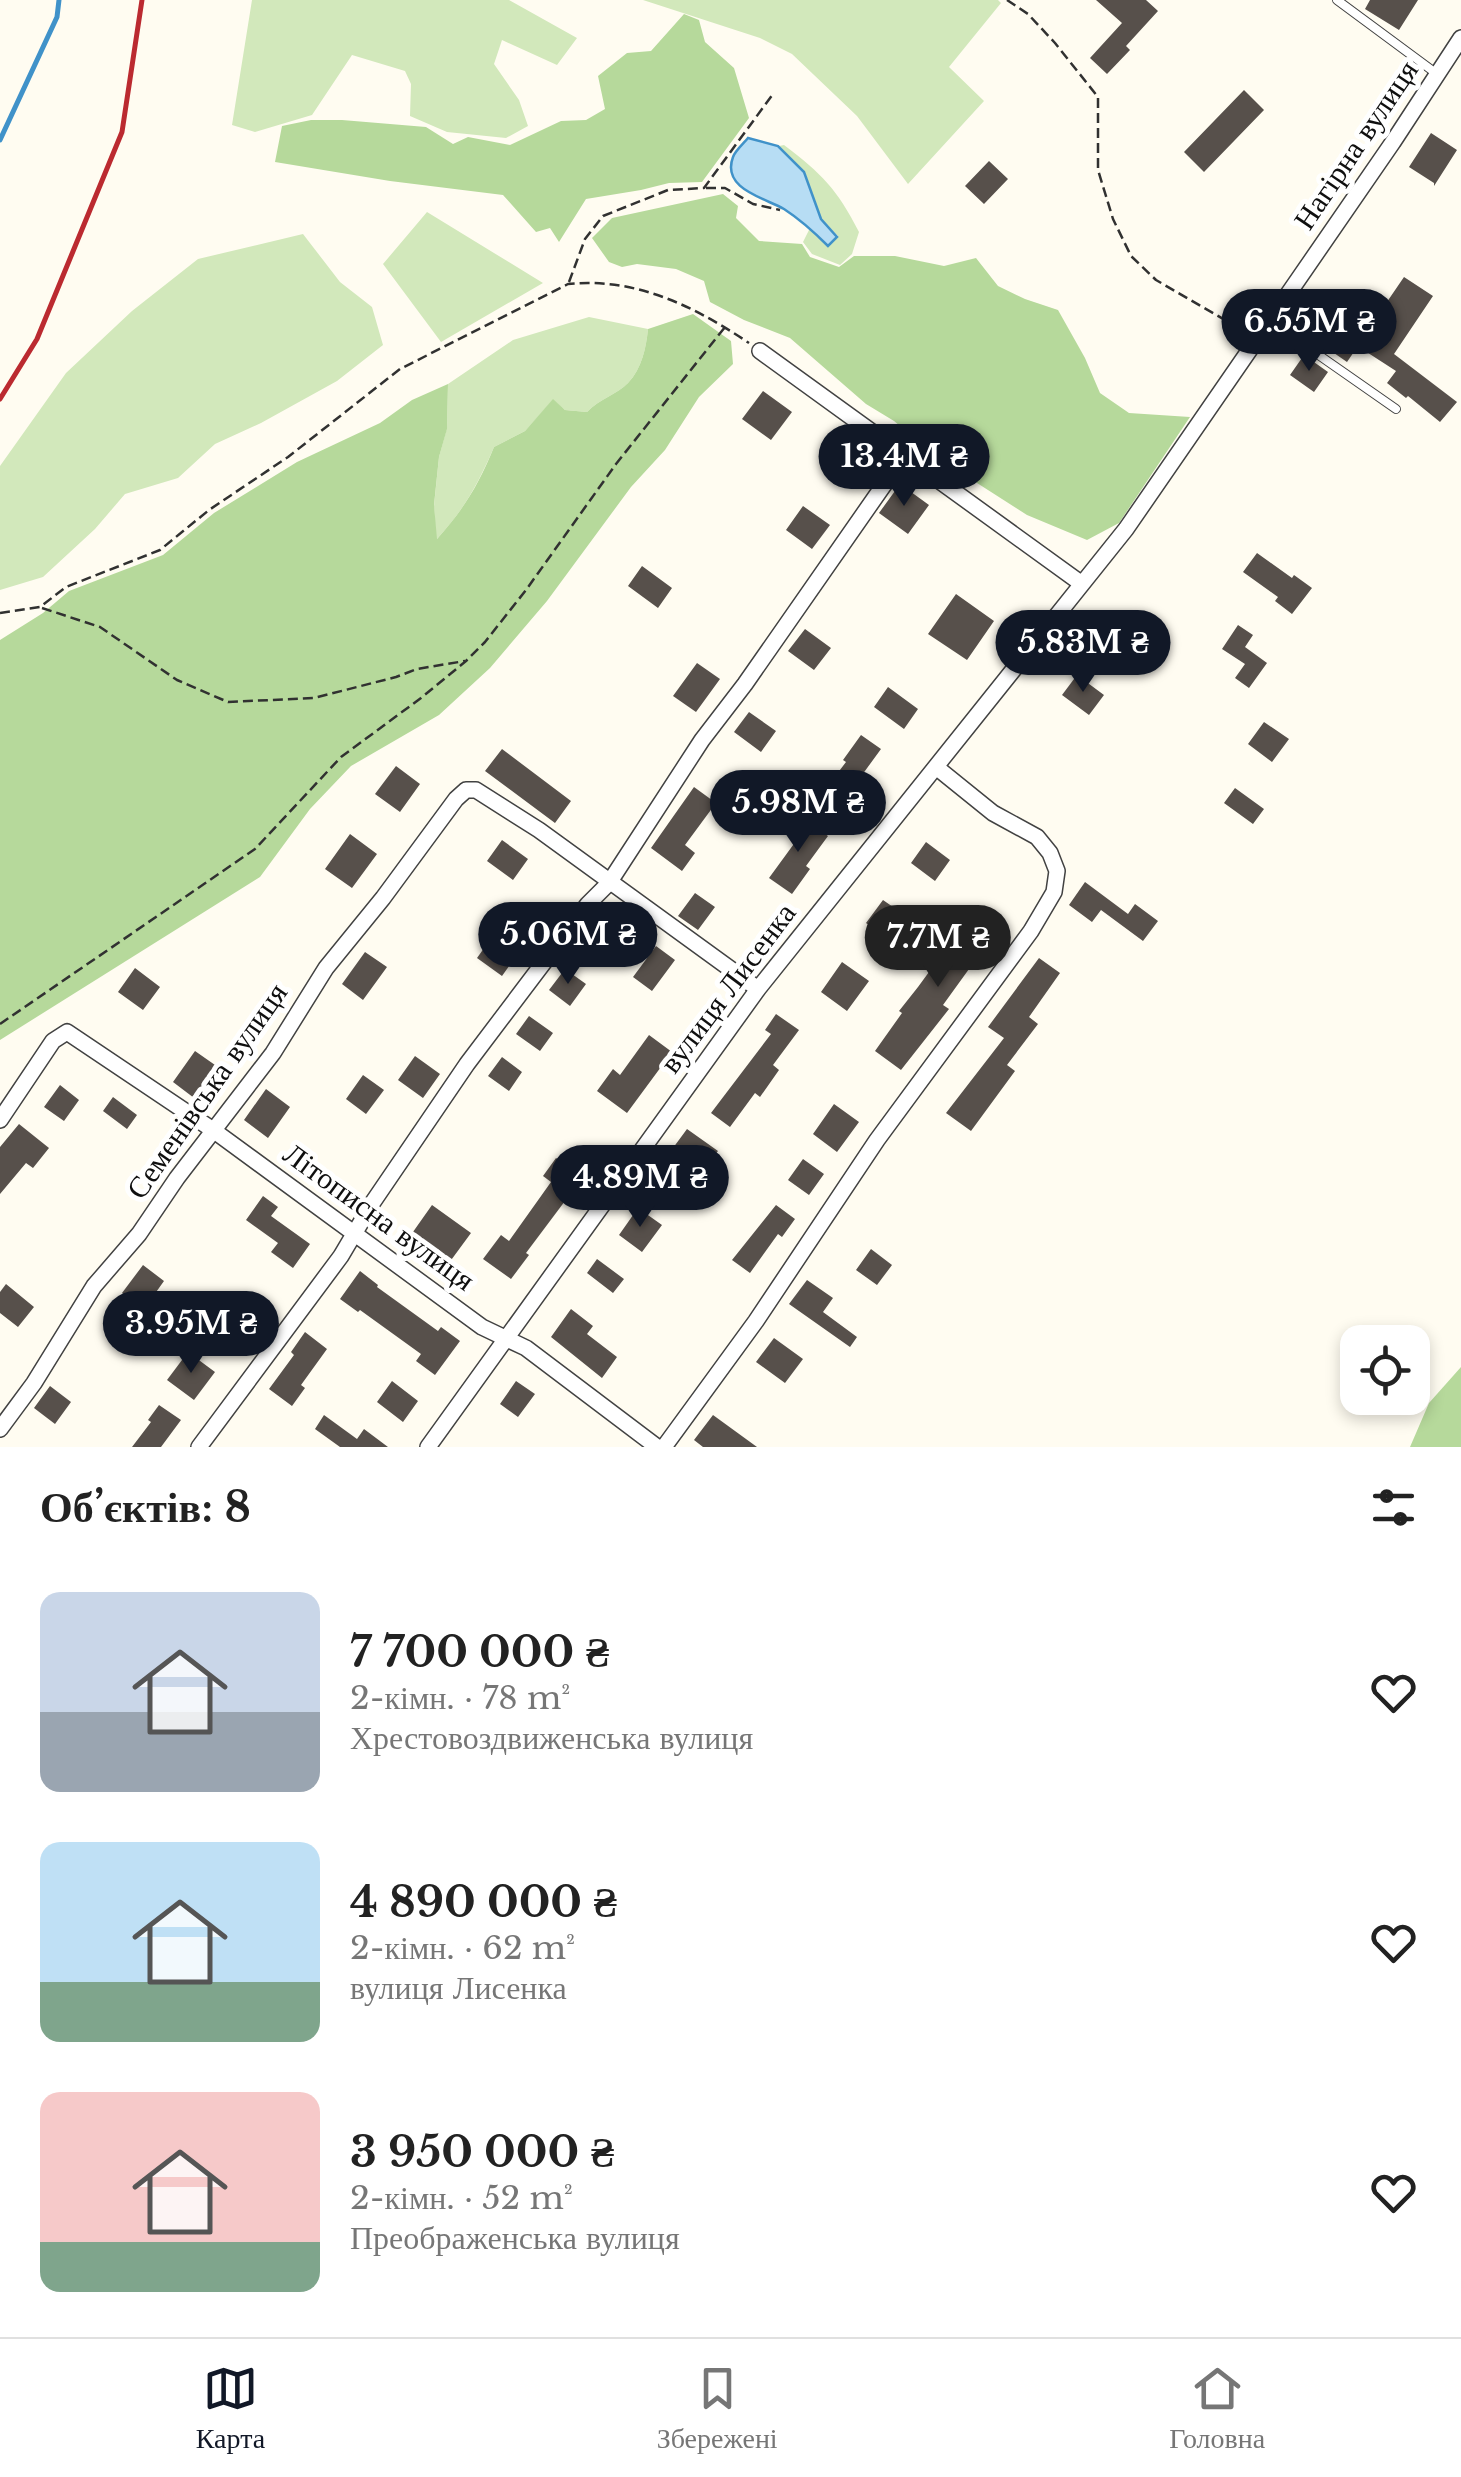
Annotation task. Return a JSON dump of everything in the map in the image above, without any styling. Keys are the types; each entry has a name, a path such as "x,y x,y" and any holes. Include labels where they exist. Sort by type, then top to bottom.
{"street":[{"name":"Нагірна вулиця","path":"1126,530 1461,38"},
{"path":"760,351 1082,584"},
{"path":"199,1447 356,1232 467,1064 588,904 609,883 702,740 906,457"},
{"name":"вулиця Лисенка","path":"428,1447 758,989 1126,530"},
{"path":"664,1447 756,1321 878,1140 1031,931 1054,892 1057,871 1050,853 1036,837 993,812 936,767"},
{"name":"Семенівська вулиця","path":"0,1429 34,1383 94,1286 139,1234 273,1053 326,968 466,790 476,790 538,830 609,883"},
{"path":"609,883 758,989"},
{"name":"Літописна вулиця","path":"0,1120 52,1041 67,1032 213,1130 482,1326 526,1348 657,1447"}],"lane":[{"path":"1337,0 1437,74"},
{"path":"1270,321 1396,408"}],"path":[{"path":"1007,0 1028,14 1098,97 1098,170 1131,256 1156,280 1258,339"},
{"path":"704,188 772,94"},
{"path":"568,284 585,238 603,216 668,190 726,188 752,204 780,210"},
{"path":"40,607 66,587 160,550 400,369 568,284 596,281 635,287 687,306 760,351"},
{"path":"0,1024 255,850 340,757 466,661 516,603 616,464 725,327"},
{"path":"0,614 40,607 100,626 177,680 228,702 314,698 416,669 466,661"}],"green space":[{"path":"252,0 509,0 577,38 557,65 502,40 494,64 519,100 528,126 506,138 447,132 410,116 411,84 405,71 352,55 312,115 255,132 232,125"},
{"path":"643,0 1001,3 949,67 984,101 908,184 857,116 792,54 760,38"},
{"path":"684,14 699,20 705,42 734,68 749,118 702,182 669,183 586,199 559,242 550,228 536,232 503,195 275,162 282,126 311,120 426,127 453,144 468,137 510,145 561,121 586,120 605,109 598,76 627,53 651,51"},
{"path":"784,145 828,183 859,232 852,254 840,265 812,254 803,242 810,228 828,246 838,236 821,218 805,172 779,146"},
{"path":"723,194 738,206 736,218 759,241 802,244 810,257 839,267 854,256 895,256 944,266 976,258 998,286 1058,310 1100,393 1129,413 1190,417 1119,523 1087,540 1027,515 938,458 894,421 866,404 790,338 710,302 704,281 676,269 637,264 622,267 609,262 592,238 612,218"},
{"path":"427,212 543,283 441,342 383,264"},
{"path":"303,234 340,282 372,307 383,345 337,381 215,444 178,478 125,494 95,529 43,577 0,590 0,466 66,373 132,311 198,259"},
{"path":"693,314 731,341 733,364 699,397 665,450 631,487 547,601 490,668 439,715 351,766 310,809 260,877 0,1040 0,640 69,591 163,555 214,513 297,462 380,423 412,400 448,384 447,429 439,457 434,505 437,539 470,496 494,447 525,431 553,399 565,410 587,412 633,377 648,329"},
{"path":"589,317 648,329 633,377 587,412 565,410 553,400 525,431 494,447 470,496 436,540 434,506 439,457 447,428 448,384 513,340"},
{"path":"1461,1367 1461,1447 1410,1447 1424,1415 1430,1415 1430,1402"}],"water":[{"path":"748,138 778,146 804,172 821,219 837,237 828,246 790,213 747,191 733,177 733,157"}],"building":[{"path":"1096,0 1146,0 1158,11 1107,74 1090,58 1122,23"},
{"path":"1370,0 1418,0 1399,30 1365,9"},
{"path":"1244,90 1264,110 1204,172 1184,152"},
{"path":"1431,133 1457,150 1434,186 1409,167"},
{"path":"989,161 1008,179 984,204 965,186"},
{"path":"1404,277 1433,296 1394,354 1457,402 1440,422 1387,383 1396,371 1362,349 1382,317 1378,315"},
{"path":"1317,301 1334,312 1328,320 1360,343 1347,362 1334,353 1339,345 1303,320"},
{"path":"1304,355 1328,372 1314,392 1290,375"},
{"path":"763,391 792,412 771,440 742,419"},
{"path":"900,484 929,505 908,534 879,513"},
{"path":"803,506 830,525 812,549 786,530"},
{"path":"1257,553 1312,588 1292,614 1275,601 1278,597 1243,572"},
{"path":"642,566 672,588 658,608 628,586"},
{"path":"956,594 994,621 967,660 928,634"},
{"path":"1107,618 1117,624 1111,634 1118,638 1107,655 1100,650 1086,673 1074,665"},
{"path":"1238,625 1253,635 1245,647 1267,663 1249,688 1235,678 1245,664 1222,649"},
{"path":"805,629 831,648 814,670 788,651"},
{"path":"697,663 720,679 696,712 673,696"},
{"path":"1077,675 1104,695 1089,715 1062,695"},
{"path":"888,687 918,709 904,729 874,707"},
{"path":"749,712 776,731 761,752 734,732"},
{"path":"1264,722 1289,739 1272,762 1248,744"},
{"path":"861,735 881,749 839,814 818,799"},
{"path":"502,749 571,801 555,823 485,771"},
{"path":"396,766 420,784 400,812 375,794"},
{"path":"694,787 716,803 685,845 695,853 682,871 651,848"},
{"path":"1235,788 1264,809 1253,824 1224,803"},
{"path":"800,816 828,836 792,894 769,878 796,841 787,834"},
{"path":"350,834 377,854 352,888 325,869"},
{"path":"502,840 528,859 513,880 487,861"},
{"path":"926,842 950,860 935,881 911,863"},
{"path":"1085,882 1128,914 1135,904 1158,921 1143,941 1101,910 1092,922 1069,905"},
{"path":"695,893 715,907 698,930 678,916"},
{"path":"883,900 903,914 886,938 866,923"},
{"path":"517,902 549,925 536,942 530,937 502,976 477,958"},
{"path":"981,908 1007,927 987,954 982,951 943,1005 949,1009 901,1070 875,1051 902,1013 899,1011"},
{"path":"608,909 632,926 615,950 591,933"},
{"path":"656,946 675,960 652,991 633,977"},
{"path":"365,952 387,967 363,1000 342,984"},
{"path":"1039,958 1060,973 1029,1017 1038,1024 1007,1065 1015,1071 971,1131 946,1113 1004,1038 988,1027"},
{"path":"842,962 869,981 847,1011 821,992"},
{"path":"135,968 160,987 143,1010 118,992"},
{"path":"565,969 586,984 570,1006 549,990"},
{"path":"776,1014 799,1030 773,1065 779,1070 760,1097 755,1093 730,1127 711,1113 771,1034 765,1030"},
{"path":"529,1016 553,1033 540,1051 516,1034"},
{"path":"649,1035 672,1052 627,1113 597,1091 613,1069 620,1075"},
{"path":"195,1051 225,1072 202,1104 173,1082"},
{"path":"415,1056 440,1074 423,1098 398,1080"},
{"path":"502,1057 522,1072 509,1091 488,1076"},
{"path":"363,1075 384,1090 366,1114 346,1099"},
{"path":"60,1085 79,1100 64,1121 44,1107"},
{"path":"266,1089 290,1107 268,1138 244,1120"},
{"path":"113,1097 137,1115 127,1129 103,1111"},
{"path":"834,1104 859,1122 837,1152 813,1134"},
{"path":"19,1124 49,1148 33,1168 26,1163 0,1194 0,1147"},
{"path":"687,1129 718,1151 703,1170 673,1148"},
{"path":"556,1158 583,1177 511,1279 483,1259 501,1235 509,1241 551,1182 543,1176"},
{"path":"803,1159 824,1174 809,1195 788,1180"},
{"path":"263,1196 278,1207 271,1216 310,1244 293,1268 271,1252 278,1243 246,1220"},
{"path":"432,1205 471,1233 446,1267 408,1239"},
{"path":"776,1205 795,1219 782,1237 778,1234 750,1273 732,1260"},
{"path":"638,1208 662,1225 642,1252 619,1235"},
{"path":"871,1249 892,1265 877,1285 856,1270"},
{"path":"597,1259 624,1279 613,1293 587,1273"},
{"path":"143,1265 164,1281 144,1309 122,1293"},
{"path":"360,1271 438,1331 441,1327 460,1341 435,1375 416,1361 421,1354 340,1299"},
{"path":"807,1280 833,1298 823,1312 857,1337 850,1347 789,1304"},
{"path":"6,1284 34,1307 18,1327 0,1313 0,1292"},
{"path":"571,1309 593,1326 587,1334 617,1357 602,1378 551,1337"},
{"path":"305,1332 327,1349 301,1385 305,1388 292,1406 269,1389"},
{"path":"774,1338 803,1359 785,1383 756,1362"},
{"path":"188,1352 215,1372 194,1400 167,1380"},
{"path":"392,1381 418,1401 403,1422 377,1402"},
{"path":"516,1381 535,1394 518,1417 500,1404"},
{"path":"50,1386 71,1402 55,1424 34,1408"},
{"path":"159,1405 181,1420 161,1447 132,1447 151,1422 148,1420"},
{"path":"324,1415 357,1439 364,1429 388,1447 340,1447 315,1429"},
{"path":"713,1415 757,1447 703,1447 694,1440"}],"waterway":[{"path":"0,140 57,17 59,0"}],"railway":[{"path":"0,399 37,339 122,132 142,0"}]}
